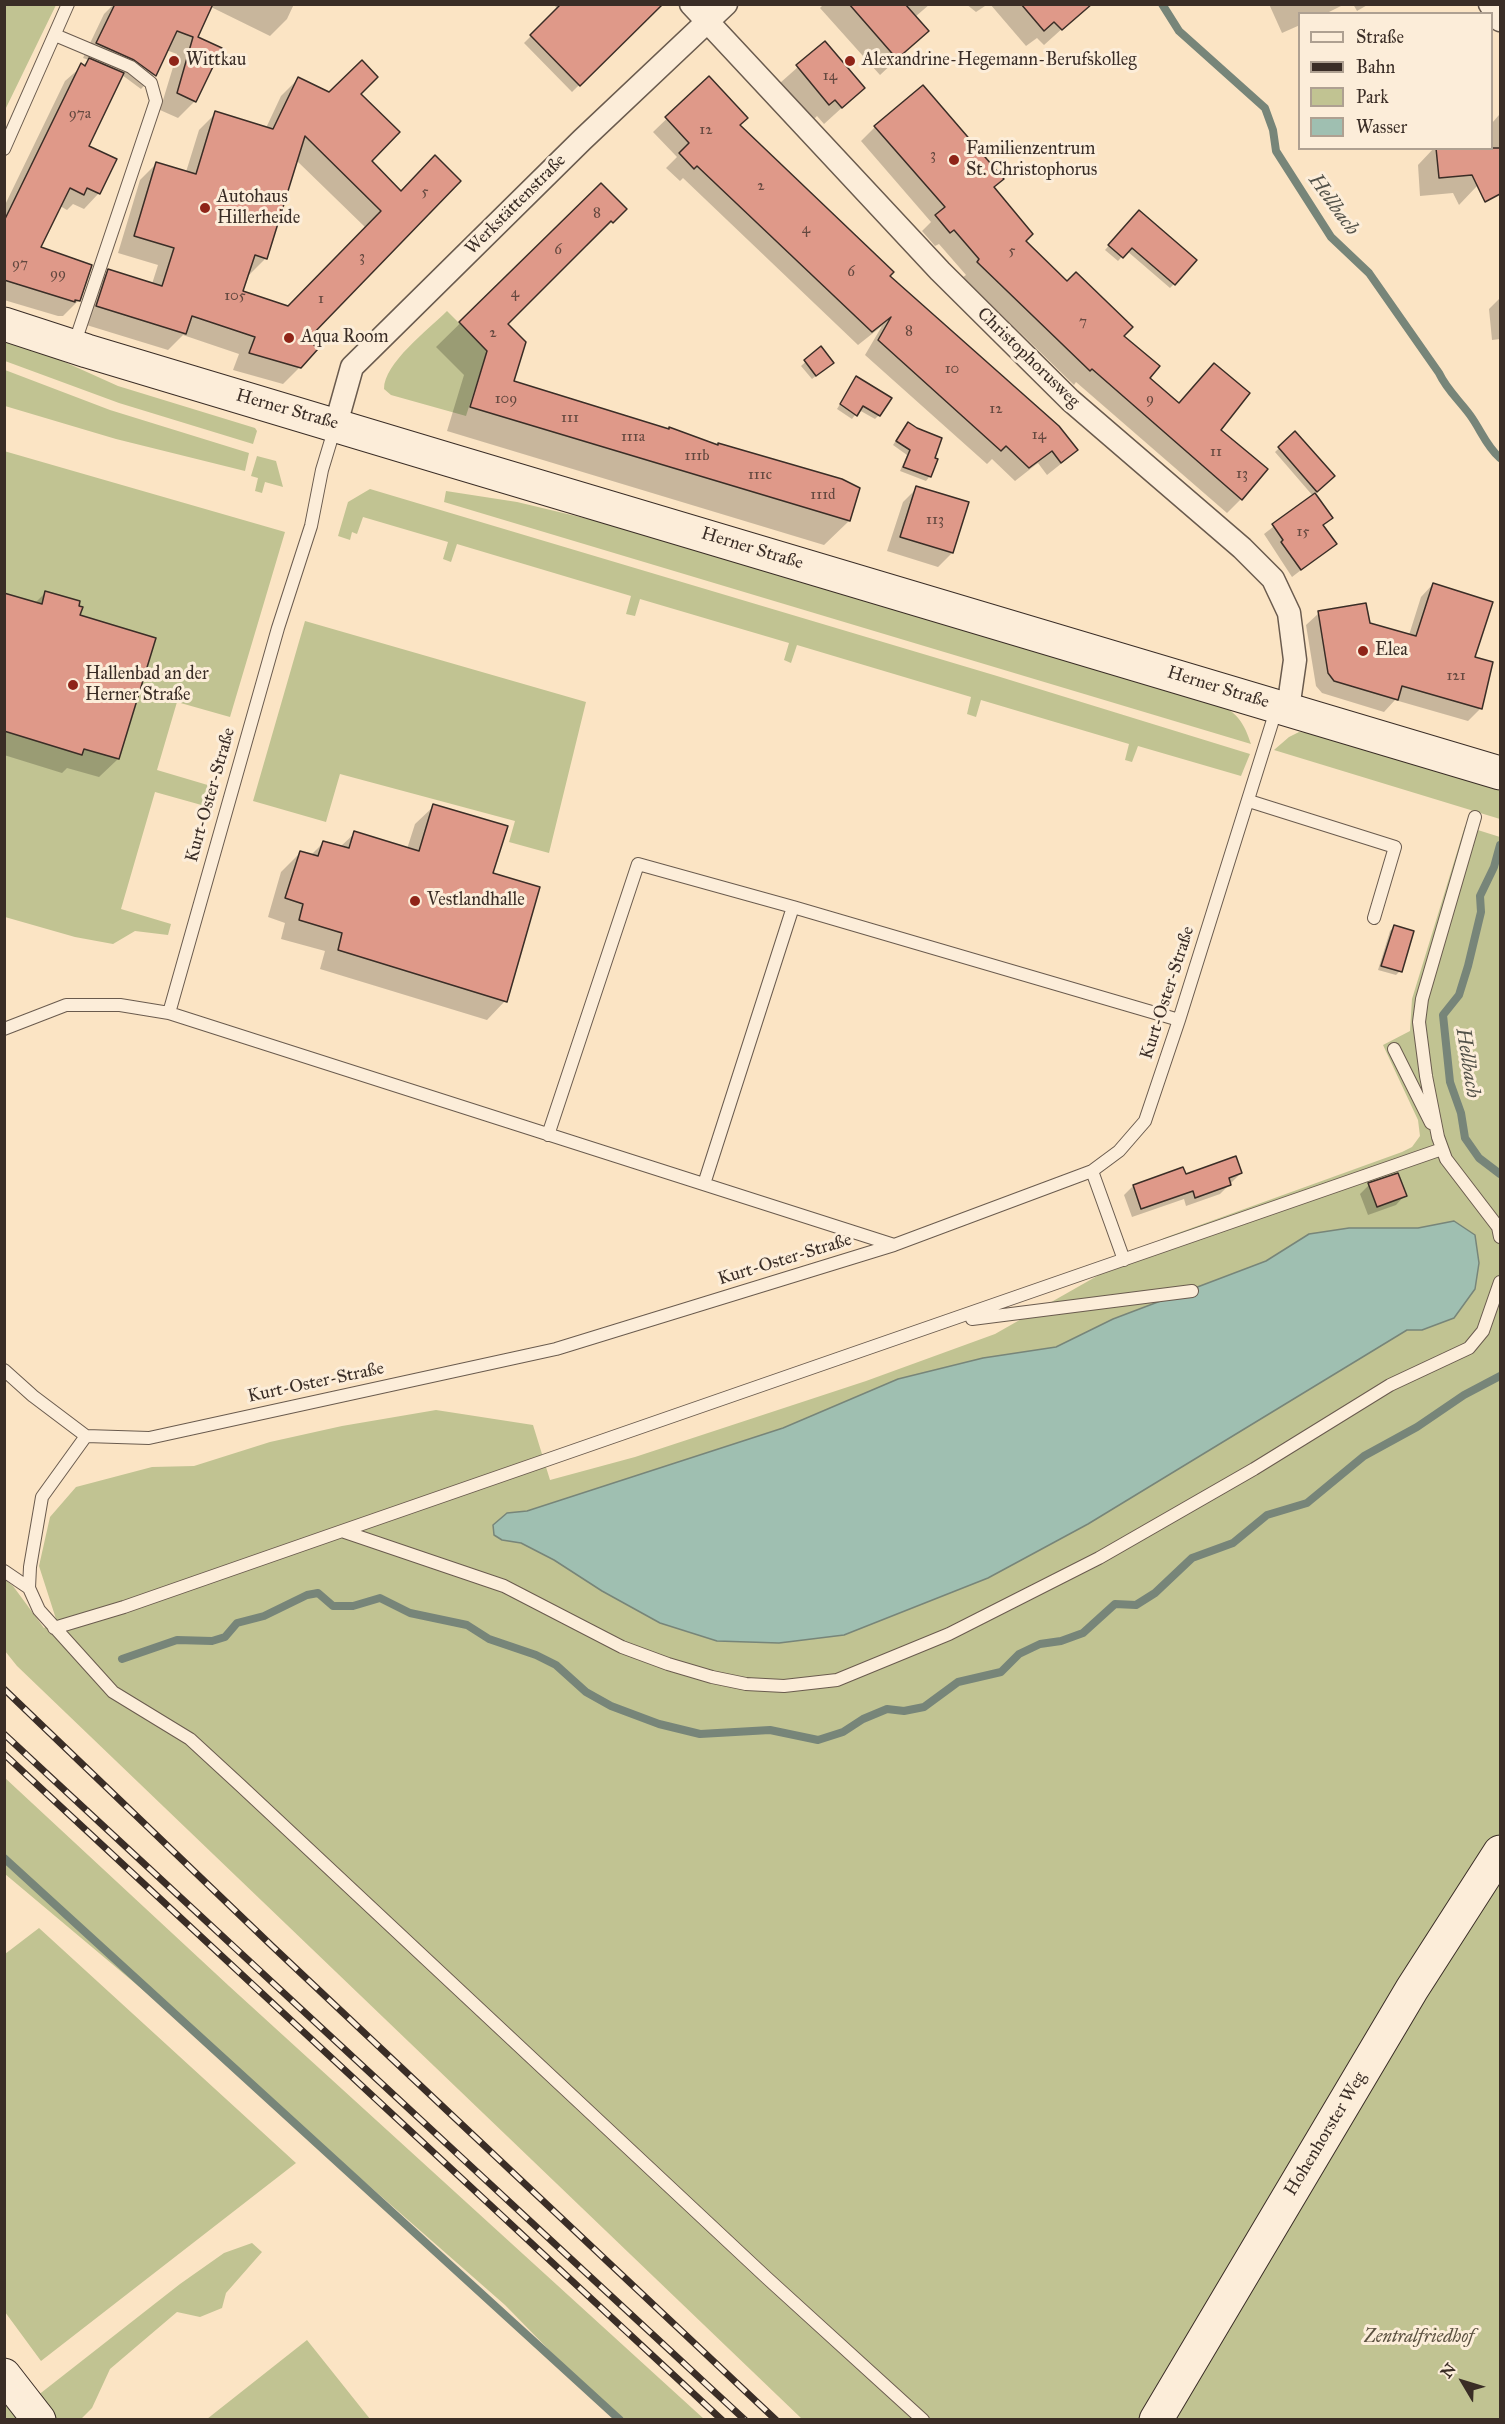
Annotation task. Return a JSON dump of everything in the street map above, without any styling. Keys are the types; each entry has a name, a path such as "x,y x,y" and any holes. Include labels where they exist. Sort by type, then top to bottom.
{"main road":[{"name":"Herner Straße","path":"4,324 1500,773"},
{"name":"Hohenhorster Weg","path":"1156,2420 1407,1999 1500,1852"},
{"path":"4,2375 39,2420"}],"street":[{"name":"Christophorusweg","path":"691,4 940,271 1054,384 1242,548 1273,579 1289,613 1295,660 1283,707"},
{"name":"Werkstättenstraße","path":"336,424 352,367 582,140 726,4"},
{"path":"1490,4 1500,21"}],"lane":[{"path":"4,149 68,4"},
{"path":"55,35 131,67 151,83 156,101 74,346"},
{"name":"Kurt-Oster-Straße","path":"169,1013 278,628 311,526 322,470 336,424"},
{"name":"Kurt-Oster-Straße","path":"86,1436 149,1438 556,1349 894,1245 1092,1171 1119,1151 1145,1121 1249,801 1283,707"},
{"path":"1249,801 1395,847 1374,918"},
{"path":"1440,1143 1426,1076 1419,1022 1422,999 1474,817"},
{"path":"548,1135 638,864 1179,1020"},
{"path":"704,1184 792,907"},
{"path":"4,1029 66,1005 120,1005 169,1013 894,1245"},
{"path":"1394,1049 1446,1159 1498,1227 1500,1237"},
{"path":"54,1628 124,1607 947,1323 1440,1143"},
{"path":"1092,1171 1124,1260"},
{"path":"342,1531 504,1586 622,1647 701,1674 746,1684 784,1686 837,1680 949,1634 1099,1558 1254,1469 1390,1385 1469,1348 1483,1331 1500,1282"},
{"path":"947,1323 1192,1291"},
{"path":"4,1370 33,1396 86,1436 42,1497 28,1588"},
{"path":"4,1571 28,1588 39,1610 113,1692 190,1739 767,2278 923,2420"}],"green space":[{"path":"4,5 56,5 5,110"},
{"path":"447,311 487,351 466,416 391,395 384,389 386,379 399,358"},
{"path":"4,338 38,350 118,386 255,428 257,431 253,444 119,403 5,361"},
{"path":"5,370 110,410 249,453 245,471 116,439 5,406"},
{"path":"4,451 285,532 230,717 177,702 157,770 211,786 205,806 155,792 121,909 171,924 168,935 135,931 113,944 75,937 5,917"},
{"path":"257,456 276,461 283,487 265,482 262,493 255,491 258,478 251,476"},
{"path":"370,489 1250,754 1241,776 1138,746 1132,762 1125,760 1129,744 981,700 976,717 967,714 971,697 797,645 791,663 784,660 789,643 640,599 635,616 626,614 631,596 457,544 451,562 443,559 448,542 363,517 357,534 352,532 350,540 338,536 348,502"},
{"path":"446,491 517,502 601,522 1222,706 1241,721 1251,744 444,502"},
{"path":"305,621 586,702 549,853 509,842 515,821 340,774 326,822 253,801"},
{"path":"1299,732 1313,733 1500,789 1500,819 1274,750"},
{"name":"Zentralfriedhof","path":"1465,826 1500,837 1500,2419 802,2419 17,1666 5,1651 4,1579 13,1586 44,1628 56,1619 39,1566 50,1517 76,1487 152,1467 194,1466 270,1442 342,1426 436,1410 533,1425 550,1480 635,1457 866,1381 995,1334 1164,1238 1412,1147 1420,1136 1418,1120 1383,1045 1410,1031 1412,999"},
{"path":"4,1777 229,1986 704,2419 614,2419 505,2305 212,2048 5,1874"},
{"path":"39,1928 296,2163 41,2361 5,2312 5,1954"},
{"path":"252,2243 262,2252 226,2293 222,2308 200,2317 177,2312 110,2369 92,2408 81,2419 5,2419 4,2355 37,2396 180,2284 224,2253"},
{"path":"307,2340 370,2419 207,2419"}],"water":[{"path":"1454,1221 1475,1235 1479,1263 1475,1289 1454,1318 1422,1330 1407,1330 1088,1524 988,1578 844,1635 779,1643 717,1641 660,1623 602,1591 554,1560 521,1543 502,1540 494,1535 493,1525 507,1513 527,1511 783,1428 898,1379 983,1358 1056,1347 1113,1319 1266,1261 1309,1234 1349,1228 1418,1228"}],"building":[{"name":"Wittkau","path":"115,4 213,4 198,37 222,48 196,102 177,93 193,37 177,31 156,76 134,60 96,43"},
{"path":"561,4 663,4 580,86 530,35"},
{"path":"849,4 905,4 929,31 897,59"},
{"path":"1021,4 1092,4 1062,30 1054,22 1044,31"},
{"path":"825,41 865,88 842,108 835,100 829,105 796,65"},
{"path":"89,58 124,73 89,146 117,159 100,194 87,188 84,195 70,188 41,247 92,265 80,301 75,300 75,302 4,280 4,221 81,63 85,66"},
{"path":"362,60 378,77 361,94 400,132 372,161 401,191 435,155 461,181 308,339 318,349 301,368 249,353 255,337 192,316 186,334 96,306 108,269 162,286 174,248 134,236 156,162 196,174 215,111 273,129 298,77 329,92","holes":["305,136 381,211 288,306 243,291 255,255 267,259"]},
{"path":"709,76 748,118 740,125 894,272 890,276 1059,426 1078,450 1061,463 1052,451 1029,468 1006,446 1001,451 878,340 891,317 872,332 697,166 694,169 679,153 689,143 665,117"},
{"path":"923,85 1004,179 994,187 1033,234 1026,241 1067,281 1076,272 1133,327 1124,336 1160,366 1150,378 1179,403 1214,363 1250,393 1221,430 1268,469 1242,500 1092,369 1090,371 977,262 979,259 954,230 950,233 935,215 945,207 874,126"},
{"path":"1500,148 1500,194 1485,202 1472,175 1439,178 1436,150"},
{"path":"601,183 627,209 613,223 611,221 508,324 526,342 514,381 669,429 669,427 718,445 718,443 842,479 860,488 850,521 470,407 487,351 459,322"},
{"path":"1139,210 1197,260 1175,285 1132,248 1123,258 1108,245"},
{"path":"821,346 834,363 816,376 804,360"},
{"path":"856,376 892,398 880,416 863,406 857,416 840,404"},
{"path":"908,422 942,438 935,458 938,459 931,477 903,467 910,450 896,441"},
{"path":"1295,431 1335,476 1317,492 1278,447"},
{"path":"916,486 969,502 953,553 900,537"},
{"path":"1315,493 1333,518 1323,525 1337,544 1301,570 1281,542 1283,540 1272,524"},
{"path":"1433,583 1493,602 1475,657 1493,662 1482,709 1402,686 1398,700 1334,681 1328,673 1318,611 1366,603 1370,623 1416,636"},
{"name":"Hallenbad an der Herner Straße","path":"45,591 80,601 79,606 83,607 80,615 156,638 119,759 84,749 82,755 4,731 4,593 42,604"},
{"name":"Vestlandhalle","path":"433,804 508,826 493,873 540,887 507,1002 338,950 342,933 299,920 303,904 285,898 300,851 318,856 323,841 349,848 354,831 419,851"},
{"path":"1394,925 1414,931 1402,972 1381,966"},
{"path":"1236,1156 1242,1173 1229,1178 1231,1185 1195,1198 1193,1191 1141,1209 1133,1185 1183,1167 1186,1174"},
{"path":"1398,1173 1407,1196 1377,1207 1368,1183"}],"waterway":[{"name":"Hellbach","path":"1162,4 1179,31 1265,108 1273,130 1276,151 1331,237 1369,273 1446,385 1500,458"},
{"name":"Hellbach","path":"1500,845 1494,867 1480,896 1481,912 1459,995 1443,1015 1450,1082 1461,1113 1465,1138 1479,1158 1500,1174"},
{"path":"122,1659 177,1640 212,1641 225,1637 237,1623 264,1616 307,1595 318,1593 333,1606 353,1606 380,1598 410,1613 467,1625 489,1639 536,1655 556,1665 586,1692 611,1706 659,1724 700,1734 770,1730 818,1740 843,1732 863,1719 887,1709 904,1711 924,1707 958,1682 1001,1672 1019,1654 1040,1644 1061,1641 1083,1633 1115,1604 1136,1605 1155,1593 1192,1558 1233,1543 1267,1515 1307,1503 1364,1456 1417,1427 1464,1395 1500,1376"},
{"path":"4,1858 620,2420"}],"railway":[{"path":"4,1689 272,1946 776,2420"},
{"path":"4,1734 745,2420"},
{"path":"4,1754 722,2420"}],"place":[{"name":"Wittkau","path":"174,61"},
{"name":"Alexandrine-Hegemann-Berufskolleg","path":"850,61"},
{"name":"Familienzentrum St. Christophorus","path":"954,160"},
{"name":"Autohaus Hillerheide","path":"205,208"},
{"name":"Aqua Room","path":"289,338"},
{"name":"Elea","path":"1363,651"},
{"name":"Hallenbad an der Herner Straße","path":"73,685"},
{"name":"Vestlandhalle","path":"415,901"}]}
